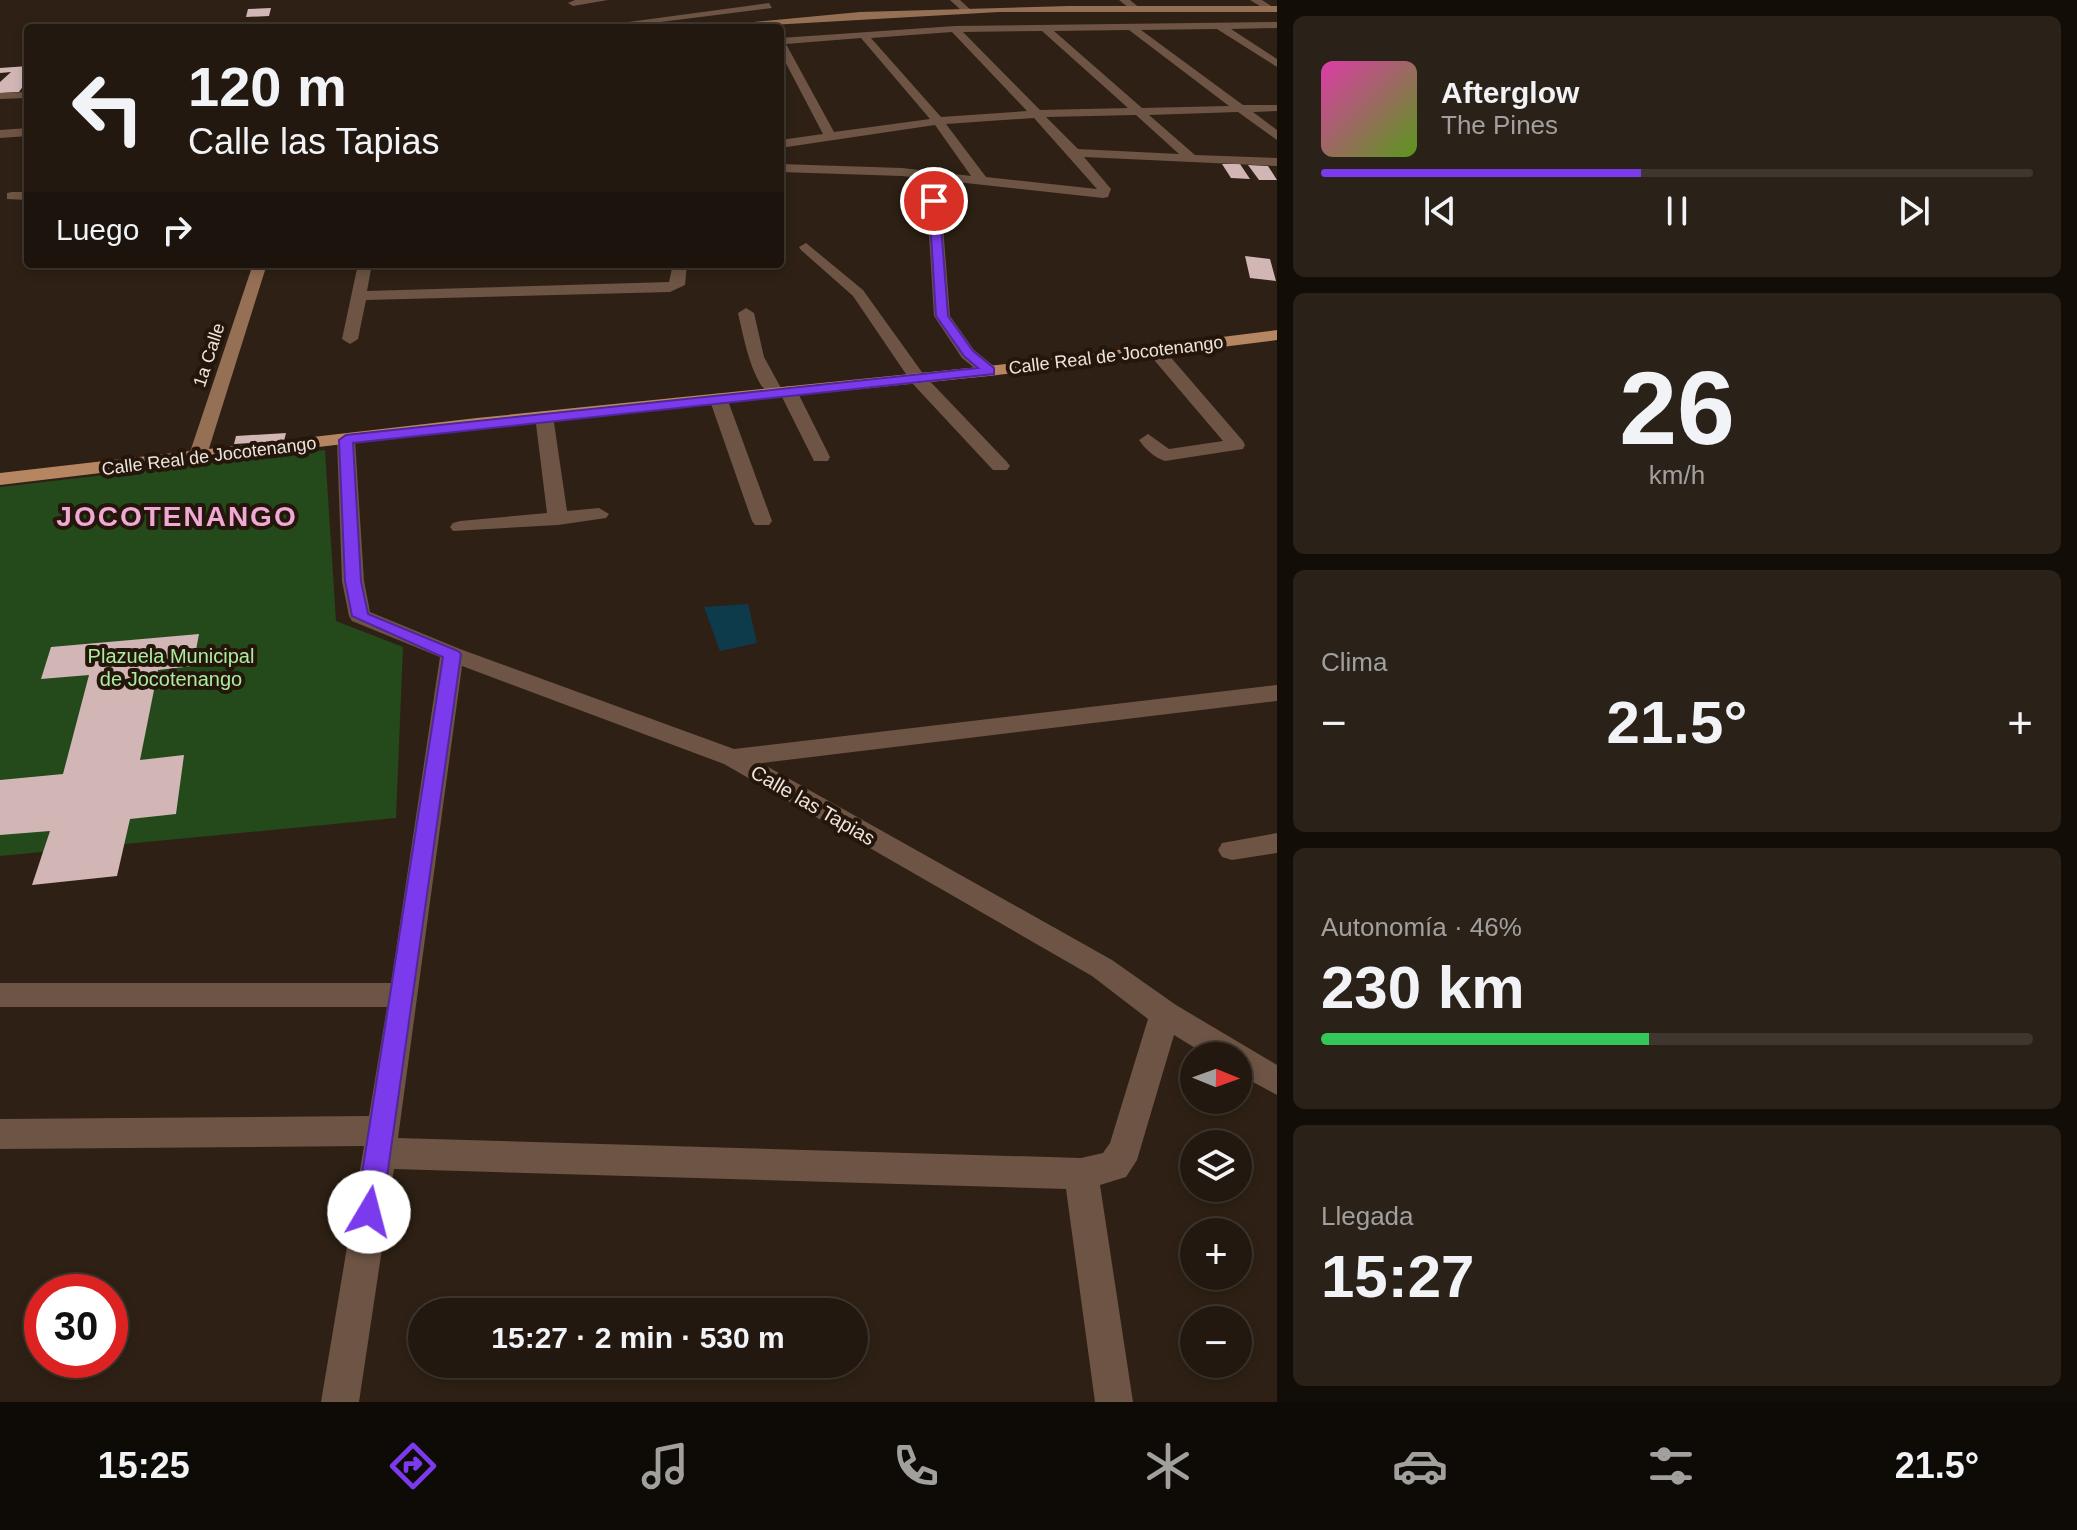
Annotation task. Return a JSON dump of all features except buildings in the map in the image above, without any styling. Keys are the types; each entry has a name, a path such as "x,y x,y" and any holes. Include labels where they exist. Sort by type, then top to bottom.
{"main road":[{"name":"Calle Real de Jocotenango","path":"0,479 544,416 989,371 1277,335"}],"street":[{"path":"576,16 572,2 603,0"},
{"path":"955,0 968,12"},
{"path":"1124,0 1137,10"},
{"path":"1255,0 1274,9"},
{"path":"622,24 769,6"},
{"path":"762,24 968,12 1274,9"},
{"path":"784,41 955,29 1277,25"},
{"path":"1130,26 1277,136"},
{"path":"1220,26 1277,64"},
{"path":"1045,28 1191,158"},
{"path":"784,168 902,172 1103,194 1104,189 1074,153 955,29"},
{"path":"863,35 936,118 982,181"},
{"path":"784,49 829,133"},
{"path":"0,96 24,95"},
{"path":"784,137 936,118 1032,112 1277,106"},
{"path":"0,134 24,132"},
{"path":"784,143 829,133"},
{"path":"1074,153 1277,162"},
{"path":"934,201 942,316 968,354 989,371"},
{"path":"806,247 858,293 918,379 1000,466"},
{"name":"1a Calle","path":"197,458 259,268"},
{"path":"350,339 364,268"},
{"path":"358,296 670,287 677,285 679,268"},
{"path":"746,313 756,357 821,457"},
{"path":"1148,440 1165,455 1236,445 1155,350"},
{"path":"718,398 762,521"},
{"path":"544,416 558,519"},
{"name":"Calle las Tapias","path":"346,440 353,581 360,616 452,654 733,758 1102,968 1165,1014 1212,1042"},
{"path":"460,527 599,514"},
{"path":"340,1402 404,995 452,654"},
{"path":"733,758 1277,693"},
{"path":"1232,850 1277,843"},
{"path":"0,995 404,995"},
{"path":"0,1134 379,1142 1081,1174 1114,1166 1125,1149 1165,1014"},
{"name":"Calle las Tapias","path":"1252,1066 1277,1081"},
{"path":"1081,1174 1114,1402"}],"green space":[{"name":"Plazuela Municipal de Jocotenango","path":"325,450 336,621 403,647 396,818 0,856 0,487"}],"water":[{"path":"748,604 757,643 720,651 704,607"}],"district":[{"name":"JOCOTENANGO","path":"177,516"}],"route":[{"path":"369,1212 404,995 452,654 360,616 353,581 346,440 544,416 989,371 968,354 942,316 934,201"}]}
